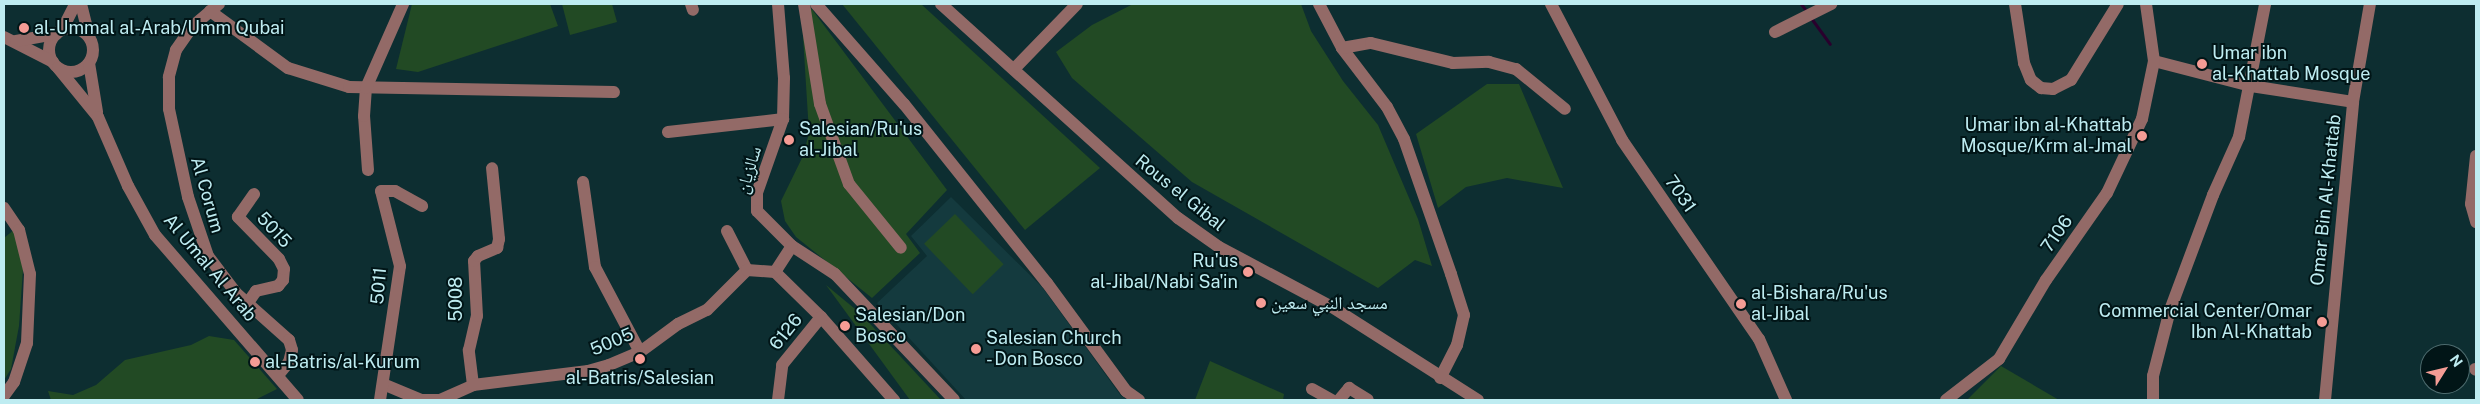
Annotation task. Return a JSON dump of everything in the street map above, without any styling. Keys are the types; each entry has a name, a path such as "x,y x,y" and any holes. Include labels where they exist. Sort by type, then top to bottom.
{"street":[{"path":"75,4 49,51 55,65 98,117"},
{"path":"9,39 55,65 74,72 89,63 93,49 81,4"},
{"path":"368,170 364,116 366,88 403,4"},
{"name":"سالزيان","path":"778,4 784,78 783,119 756,202 763,219 792,246 835,274 954,400"},
{"path":"804,4 820,104 849,184 901,248"},
{"path":"816,4 904,104 1047,283 1126,391 1140,400"},
{"name":"Rous el Gibal","path":"941,4 1015,68 1178,218 1219,247 1332,307 1440,378 1478,400"},
{"path":"1015,68 1077,4"},
{"path":"1319,4 1342,48 1387,106 1404,139 1464,315 1457,346 1440,378"},
{"name":"7031","path":"1551,4 1622,140 1759,339 1786,400"},
{"path":"1775,32 1831,4"},
{"path":"2015,4 2024,63 2031,80 2041,88 2053,89 2071,80 2118,4"},
{"name":"7106","path":"1946,400 2000,360 2046,280 2107,193 2142,119 2154,61 2146,4"},
{"path":"2153,400 2153,376 2170,310 2213,195 2239,137 2251,86 2265,4"},
{"name":"Omar Bin Al-Khattab","path":"2326,400 2353,102 2370,4"},
{"path":"215,7 288,68 349,87 614,92"},
{"name":"Al Corum","path":"215,7 192,27 176,50 169,77 169,109 174,139 201,237 222,278 247,304 266,316 289,340 292,350 289,362 278,376"},
{"path":"9,39 79,30 91,42"},
{"path":"1342,48 1370,43 1453,63 1489,62 1516,69 1565,109"},
{"path":"2154,61 2251,86 2353,102"},
{"name":"Al Umal Al Arab","path":"89,63 98,117 128,186 155,235 298,400"},
{"path":"668,132 783,119"},
{"path":"2476,156 2471,204 2476,222"},
{"name":"5008","path":"473,385 470,350 477,316 474,261 478,256 497,248 499,239 492,168"},
{"path":"583,182 595,267 640,352"},
{"name":"5011","path":"380,400 400,266 381,191 395,191 422,206"},
{"name":"5015","path":"247,304 256,291 278,286 284,274 279,259 238,217 254,194"},
{"path":"4,208 19,230 30,274 27,343 14,382 4,396"},
{"path":"727,231 747,270 775,272 821,317 894,400"},
{"path":"775,272 792,246"},
{"name":"5005","path":"440,400 473,385 588,372 640,352 678,324 707,310 747,270"},
{"name":"6126","path":"778,400 782,364 821,317"},
{"path":"383,384 421,400 440,400"},
{"path":"1339,400 1349,388 1368,400"},
{"path":"1312,390 1332,400"}],"shaded area":[{"path":"951,197 1042,287 1121,396 1128,400 966,400 877,303 927,256 911,236"}],"green space":[{"path":"412,4 550,4 558,26 418,72 396,69"},
{"path":"562,4 612,4 617,22 570,35"},
{"path":"801,4 808,4 947,190 906,234 920,253 872,298 796,237 785,221 781,201 803,156 809,133"},
{"path":"842,4 921,4 1100,168 1025,230"},
{"path":"1133,4 1301,4 1311,31 1343,81 1378,125 1418,219 1432,266 1415,260 1378,288 1192,182 1072,78 1056,52 1092,25"},
{"path":"1487,84 1519,84 1563,188 1507,178 1466,187 1438,208 1416,134"},
{"path":"955,214 1004,264 973,294 924,244"},
{"path":"15,229 23,269 19,326 11,369 4,380 4,238"},
{"path":"826,285 860,313 941,400 910,400"},
{"path":"209,336 234,340 277,389 255,400 51,400 48,391 73,395 96,385 125,360 191,345"},
{"path":"1210,361 1284,394 1283,400 1195,400"},
{"path":"2001,366 2059,400 1967,400"}],"waterway":[{"path":"1801,4 1808,13"},
{"path":"1811,18 1830,44"}],"place":[{"name":"al-Ummal al-Arab/Umm Qubai","path":"24,28"},
{"name":"Umar ibn al-Khattab Mosque","path":"2202,64"},
{"name":"Umar ibn al-Khattab Mosque/Krm al-Jmal","path":"2142,136"},
{"name":"Salesian/Ru'us al-Jibal","path":"789,140"},
{"name":"Ru'us al-Jibal/Nabi Sa'in","path":"1248,272"},
{"name":"مسجد النبي سعين","path":"1261,303"},
{"name":"al-Bishara/Ru'us al-Jibal","path":"1741,304"},
{"name":"Commercial Center/Omar Ibn Al-Khattab","path":"2322,322"},
{"name":"Salesian/Don Bosco","path":"845,326"},
{"name":"Salesian Church - Don Bosco","path":"976,349"},
{"name":"al-Batris/Salesian","path":"640,359"},
{"name":"al-Batris/al-Kurum","path":"255,362"}]}
